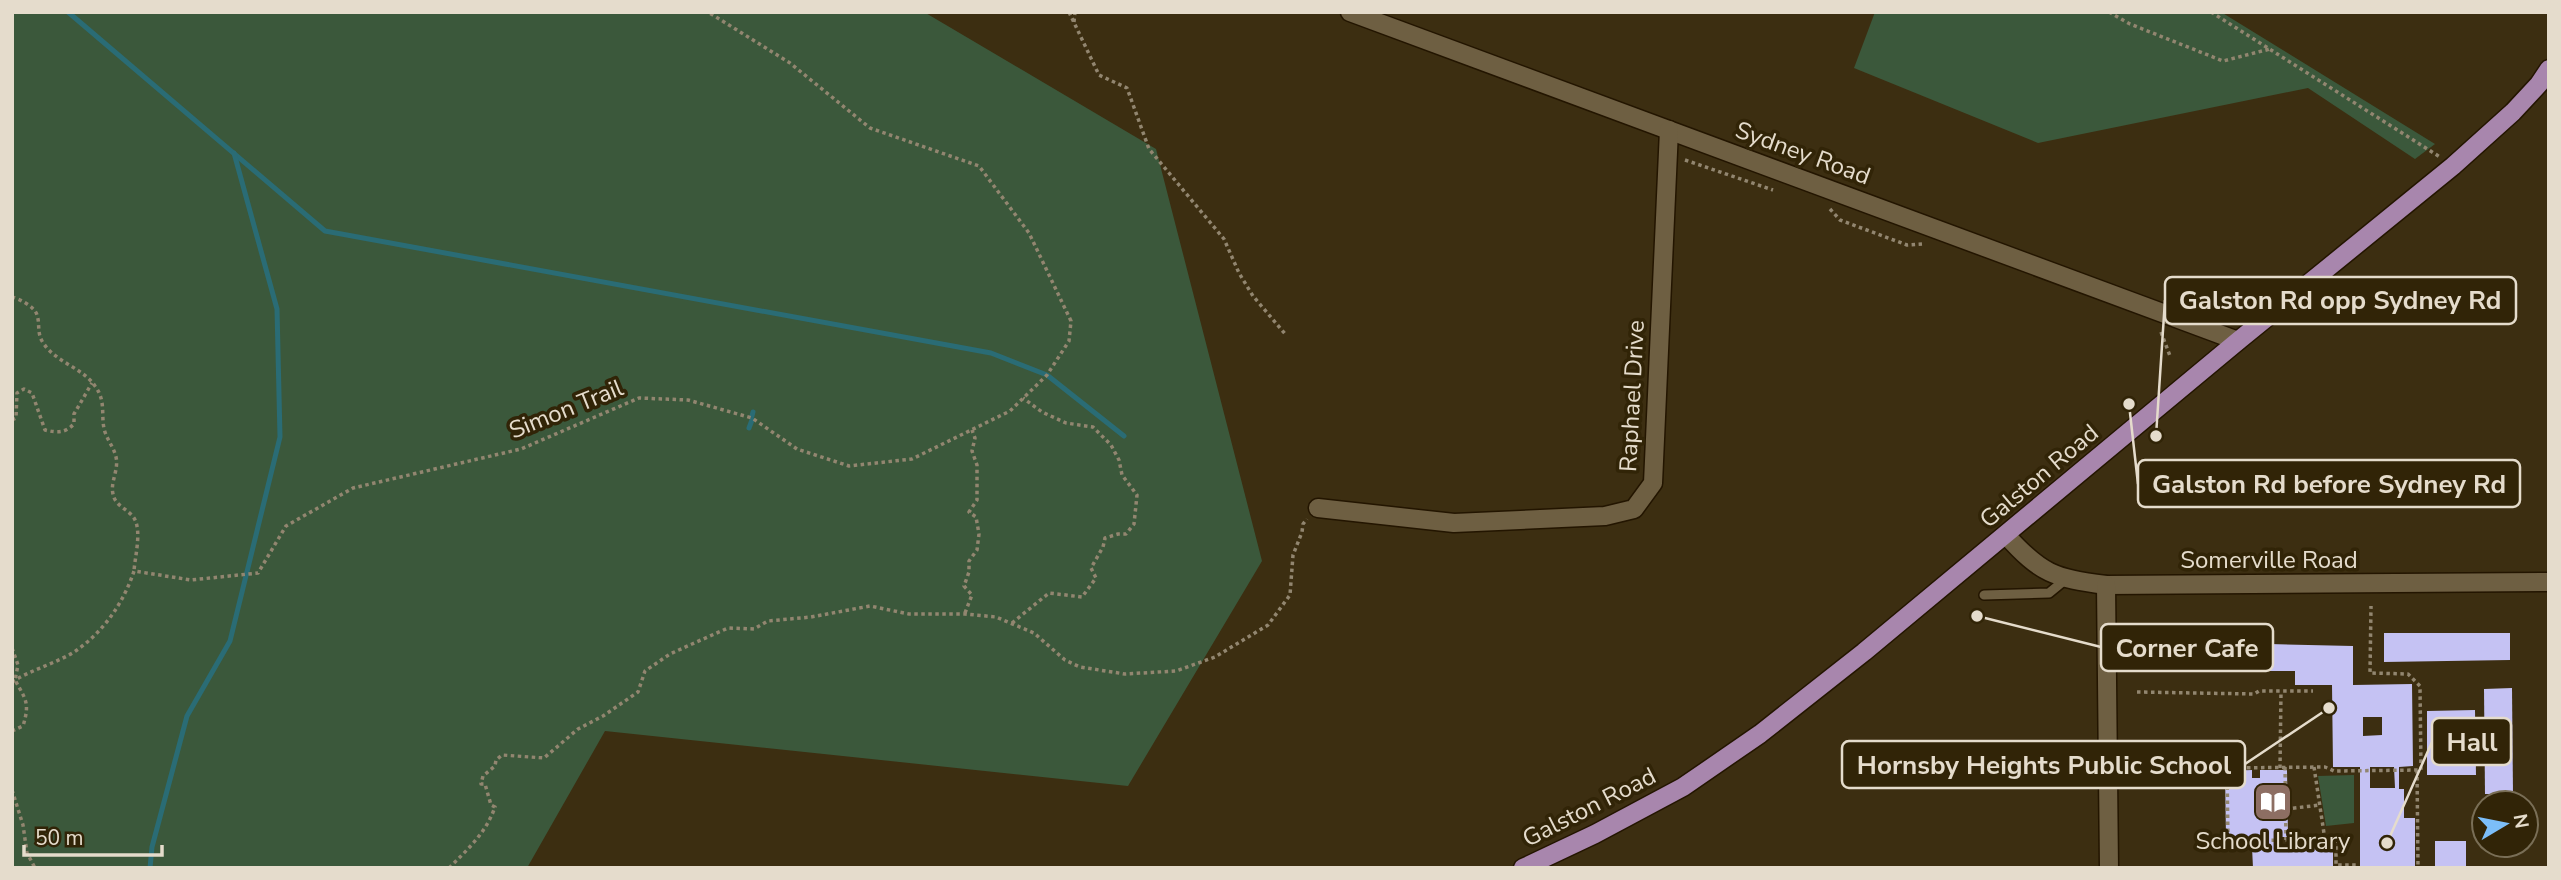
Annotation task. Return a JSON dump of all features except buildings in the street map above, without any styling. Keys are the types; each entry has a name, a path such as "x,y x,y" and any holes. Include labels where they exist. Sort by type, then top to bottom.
{"main road":[{"name":"Galston Road","path":"1523,868 1595,835 1683,787 1718,764 1854,660 2238,341 2454,166 2513,112 2549,69"}],"street":[{"name":"Sydney Road","path":"1350,12 2238,341"},
{"name":"Raphael Drive","path":"1318,508 1454,523 1605,516 1633,509 1653,483 1669,130"},
{"name":"Somerville Road","path":"2006,535 2028,559 2066,579 2106,585 2549,582"},
{"path":"2106,585 2109,868"}],"lane":[{"path":"1984,595 2049,593 2066,579"}],"path":[{"name":"Simon Trail","path":"134,571 191,580 258,573 286,527 353,488 521,449 639,398 688,400 752,418 797,449 849,466 912,459 1010,411 1047,374 1069,341 1070,321 1029,233 979,166 870,128 790,63 708,12"},
{"path":"1069,12 1099,75 1127,88 1149,149 1224,239 1246,284 1286,335"},
{"path":"1073,24 1075,12"},
{"path":"2109,12 2130,24 2223,61 2270,49"},
{"path":"2211,12 2454,166"},
{"path":"12,297 33,309 43,343 62,362 92,383 104,408 104,429 116,457 113,498 134,518 137,536 134,571 126,595 105,623 76,650 14,681"},
{"path":"12,420 16,418 17,393 24,389 32,393 45,430 55,433 66,431 74,424 74,414 92,383"},
{"path":"1012,624 1049,593 1082,597 1096,578 1091,568 1105,538 1126,534 1134,524 1137,495 1122,475 1119,460 1111,445 1093,427 1066,423 1042,412 1023,398"},
{"path":"965,614 972,595 964,586 969,572 969,561 977,550 979,534 976,517 969,512 977,500 977,465 972,450 975,438 972,430"},
{"path":"449,868 470,850 472,842 481,835 492,815 495,807 491,805 485,784 481,784 483,776 495,766 496,760 502,755 544,758 578,729 638,692 645,671 670,654 728,628 754,629 768,621 811,617 870,606 909,614 965,614 996,617 1034,633 1065,660 1080,667 1125,674 1176,671 1216,657 1268,625 1290,595 1293,555 1303,524 1318,508"},
{"path":"2281,691 2283,767 2286,809 2286,840 2228,841 2227,768 2283,767 2325,767 2334,771 2421,769 2420,686 2408,674 2370,673 2371,606"},
{"path":"12,649 18,665 14,681"},
{"path":"12,731 23,726 28,710 25,696 14,681"},
{"path":"2137,692 2254,694 2259,691 2313,691"},
{"path":"2314,767 2325,840 2336,840 2336,865 2358,865"},
{"path":"2417,770 2418,868"},
{"path":"12,790 23,825 27,853 35,868"},
{"path":"2286,809 2320,804"}],"green space":[{"path":"12,12 924,12 1156,149 1262,561 1128,786 605,731 527,868 12,868"},
{"path":"1875,12 2221,12 2435,144 2415,159 2308,88 2038,143 1854,68"},
{"path":"2354,775 2354,823 2326,826 2318,776"}],"waterway":[{"path":"68,12 325,231 991,353 1047,375 1124,436"},
{"path":"150,868 152,847 187,716 230,641 280,437 277,309 234,153"},
{"path":"752,416 753,412"},
{"path":"749,428 752,420"}],"place":[{"name":"Galston Rd before Sydney Rd","path":"2129,404"},
{"name":"Galston Rd opp Sydney Rd","path":"2156,436"},
{"name":"Corner Cafe","path":"1977,616"},
{"name":"Hornsby Heights Public School","path":"2329,708"},
{"name":"School Library","path":"2273,802"},
{"name":"Hall","path":"2387,843"}]}
